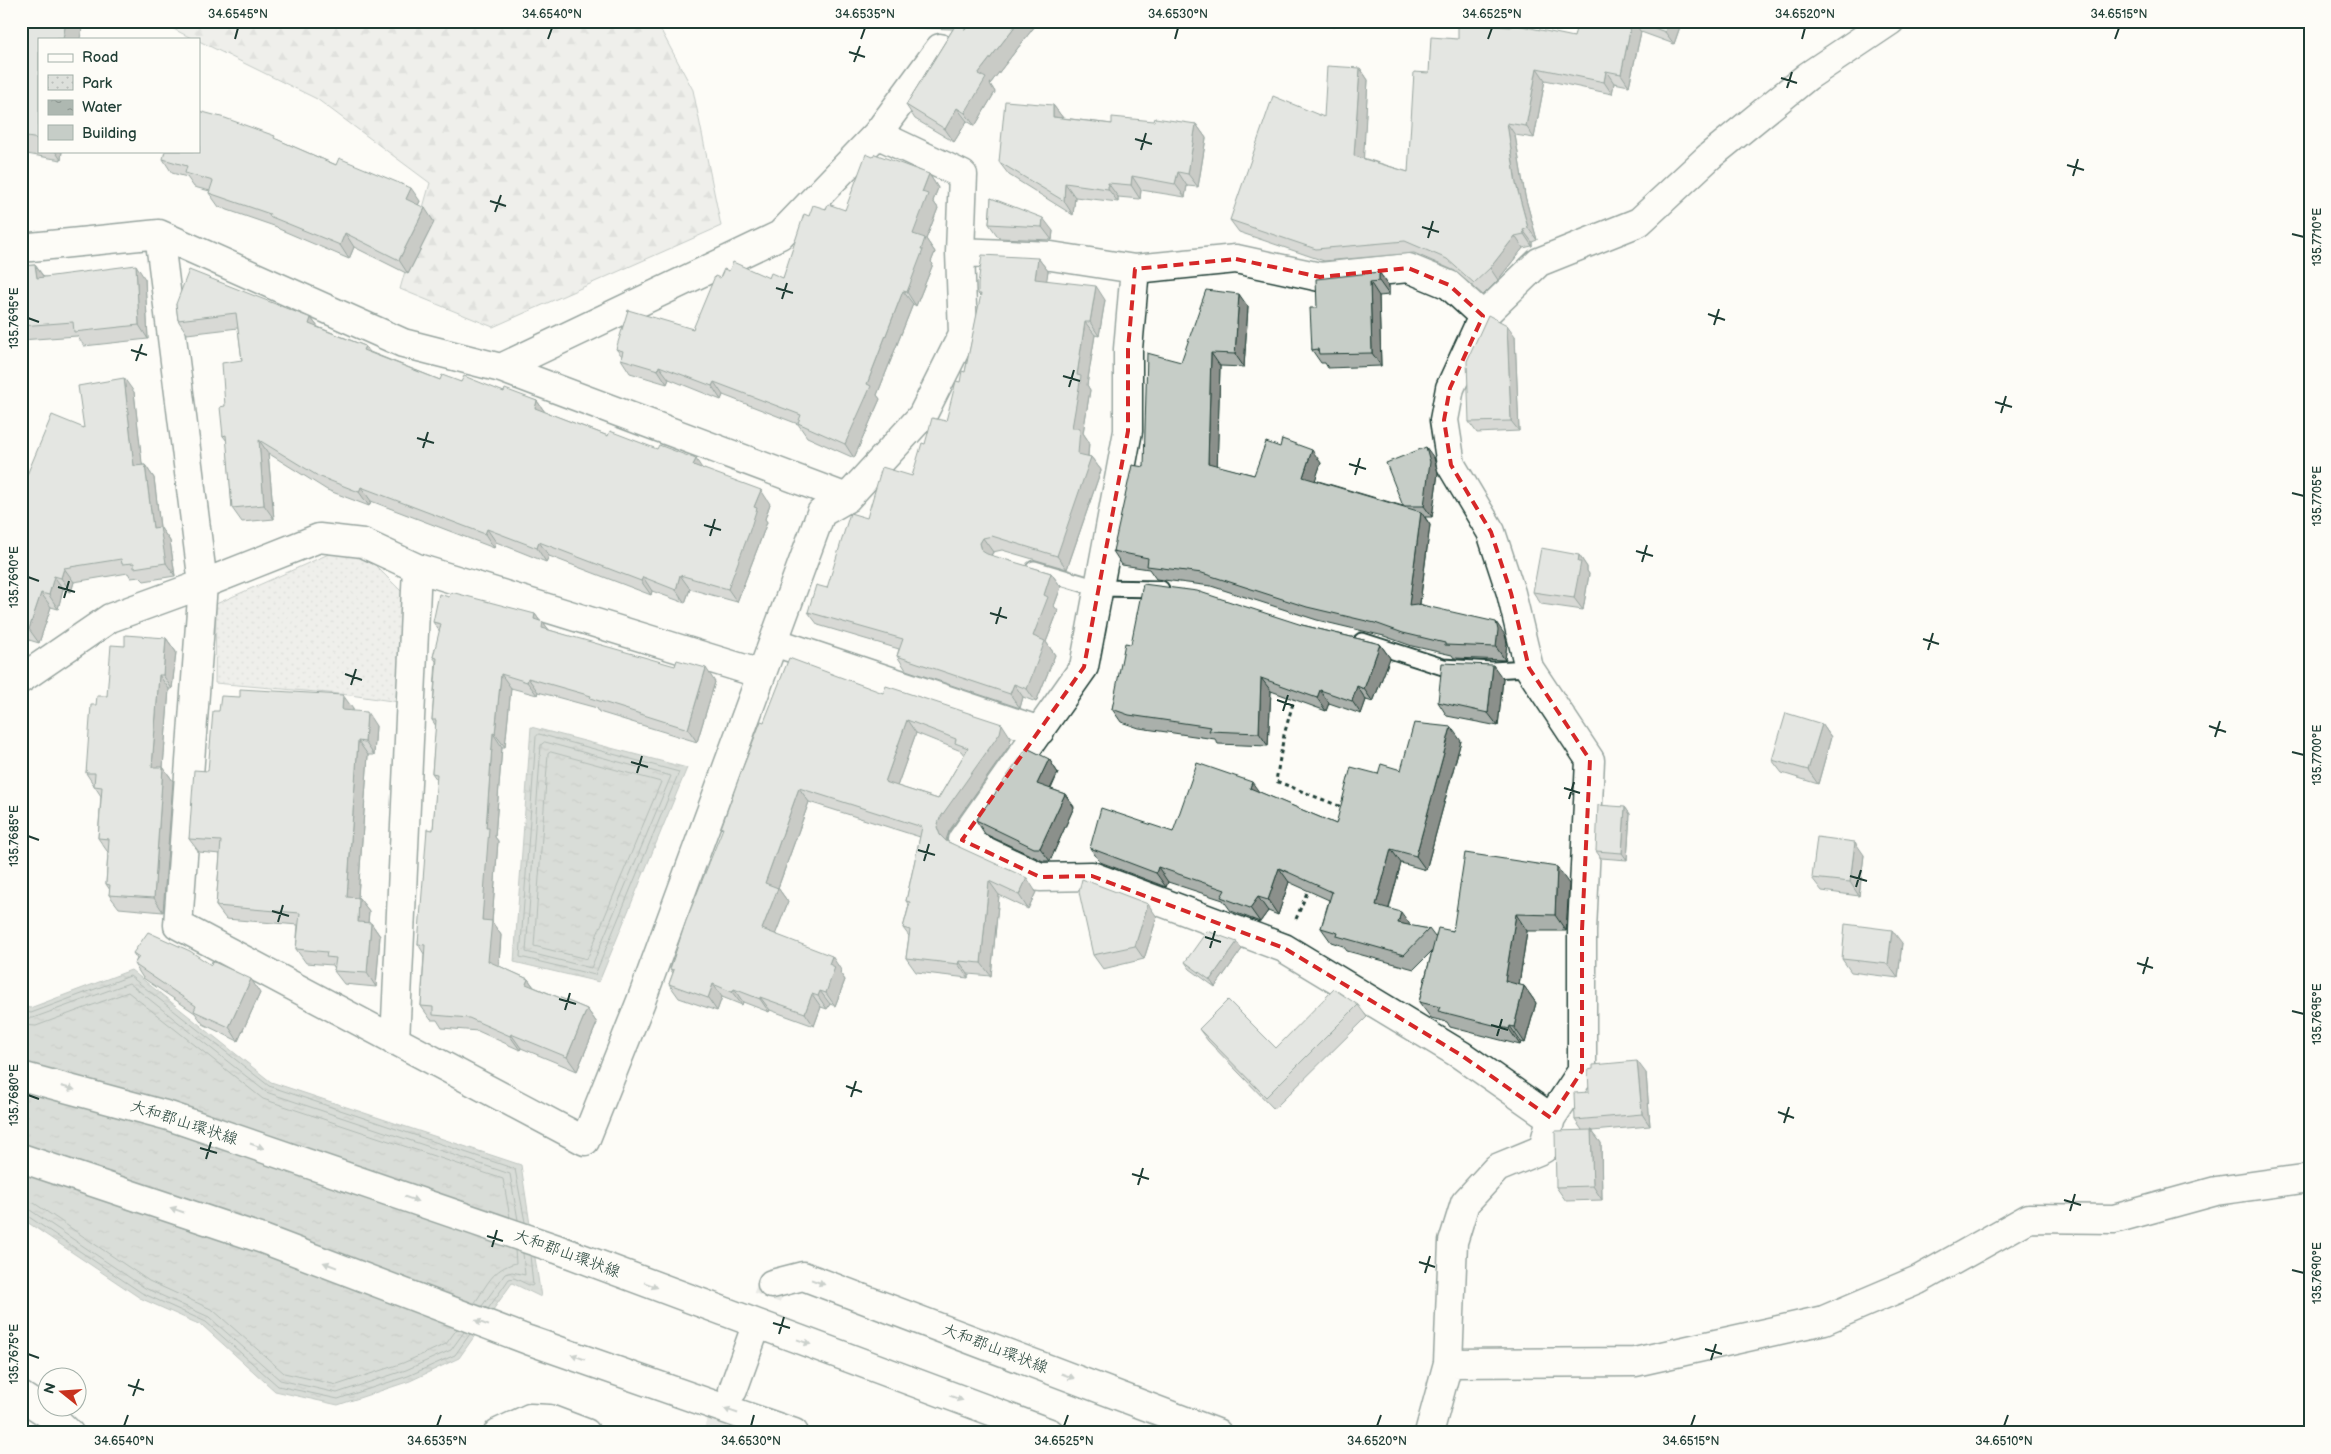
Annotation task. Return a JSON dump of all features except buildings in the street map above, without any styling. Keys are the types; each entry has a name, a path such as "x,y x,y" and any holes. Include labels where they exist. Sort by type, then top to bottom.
{"street":[{"path":"1429,1433 1448,1363 1453,1242 1465,1203 1497,1168 1543,1150 1551,1118 1582,1071 1582,930 1590,760 1529,668 1511,593 1491,532 1451,465 1444,420 1450,388 1482,316 1539,262 1639,222 1711,155 1808,76 1890,21"},
{"path":"501,368 780,235 877,134 940,48"},
{"path":"159,234 203,584 178,925 395,1042 585,1141 641,1001 821,513 847,498 922,416 963,334 960,252 963,175 877,134"},
{"path":"21,248 159,234 403,343 501,368 847,498"},
{"path":"960,252 1051,256 1135,270 1236,259 1320,277 1408,268 1450,285 1482,316"},
{"path":"1135,270 1128,349 1128,431 1084,667 962,840 1040,877 1092,876 1284,948 1461,1055 1551,1118"},
{"path":"21,679 110,618 319,538 364,543 417,568 761,674"},
{"path":"395,1042 417,568"},
{"path":"774,642 1040,730"},
{"name":"大和郡山環状線","path":"21,1076 169,1116 557,1249 1050,1433"},
{"path":"21,1158 263,1239 528,1340 794,1433"},
{"path":"1448,1363 1635,1362 1824,1320 1918,1280 2029,1218 2114,1219 2216,1191 2310,1178"},
{"name":"大和郡山環状線","path":"772,1284 803,1276 1218,1433"},
{"path":"733,1390 752,1337"},
{"path":"21,1396 50,1415 69,1433"},
{"path":"498,1433 530,1418 549,1419 586,1433"}],"lane":[{"path":"1017,564 1098,588 1172,590"},
{"path":"1343,636 1382,646 1444,667 1492,670 1529,668"}],"path":[{"path":"1298,688 1284,735 1276,781 1351,811"},
{"path":"1284,948 1310,887"}],"highlighted area":[{"path":"1236,259 1320,277 1408,268 1449,285 1483,316 1450,388 1444,420 1451,465 1491,532 1511,593 1529,668 1590,760 1582,930 1582,1071 1551,1118 1461,1055 1284,948 1092,876 1040,877 962,840 1084,667 1128,431 1128,349 1135,269"}],"green space":[{"path":"158,21 656,21 693,90 721,226 493,327 400,289 430,183 317,99 200,41 200,38 191,38"},
{"path":"340,549 375,565 406,596 399,702 350,695 215,683 216,604"}],"water":[{"path":"531,727 687,768 599,982 514,962"},
{"path":"131,970 271,1082 521,1165 541,1297 512,1283 459,1358 410,1381 338,1405 275,1391 203,1326 140,1298 21,1218 21,1006 30,1008"}],"tunnel":[{"path":"752,1337 772,1284"},
{"path":"717,1433 733,1390"}]}
